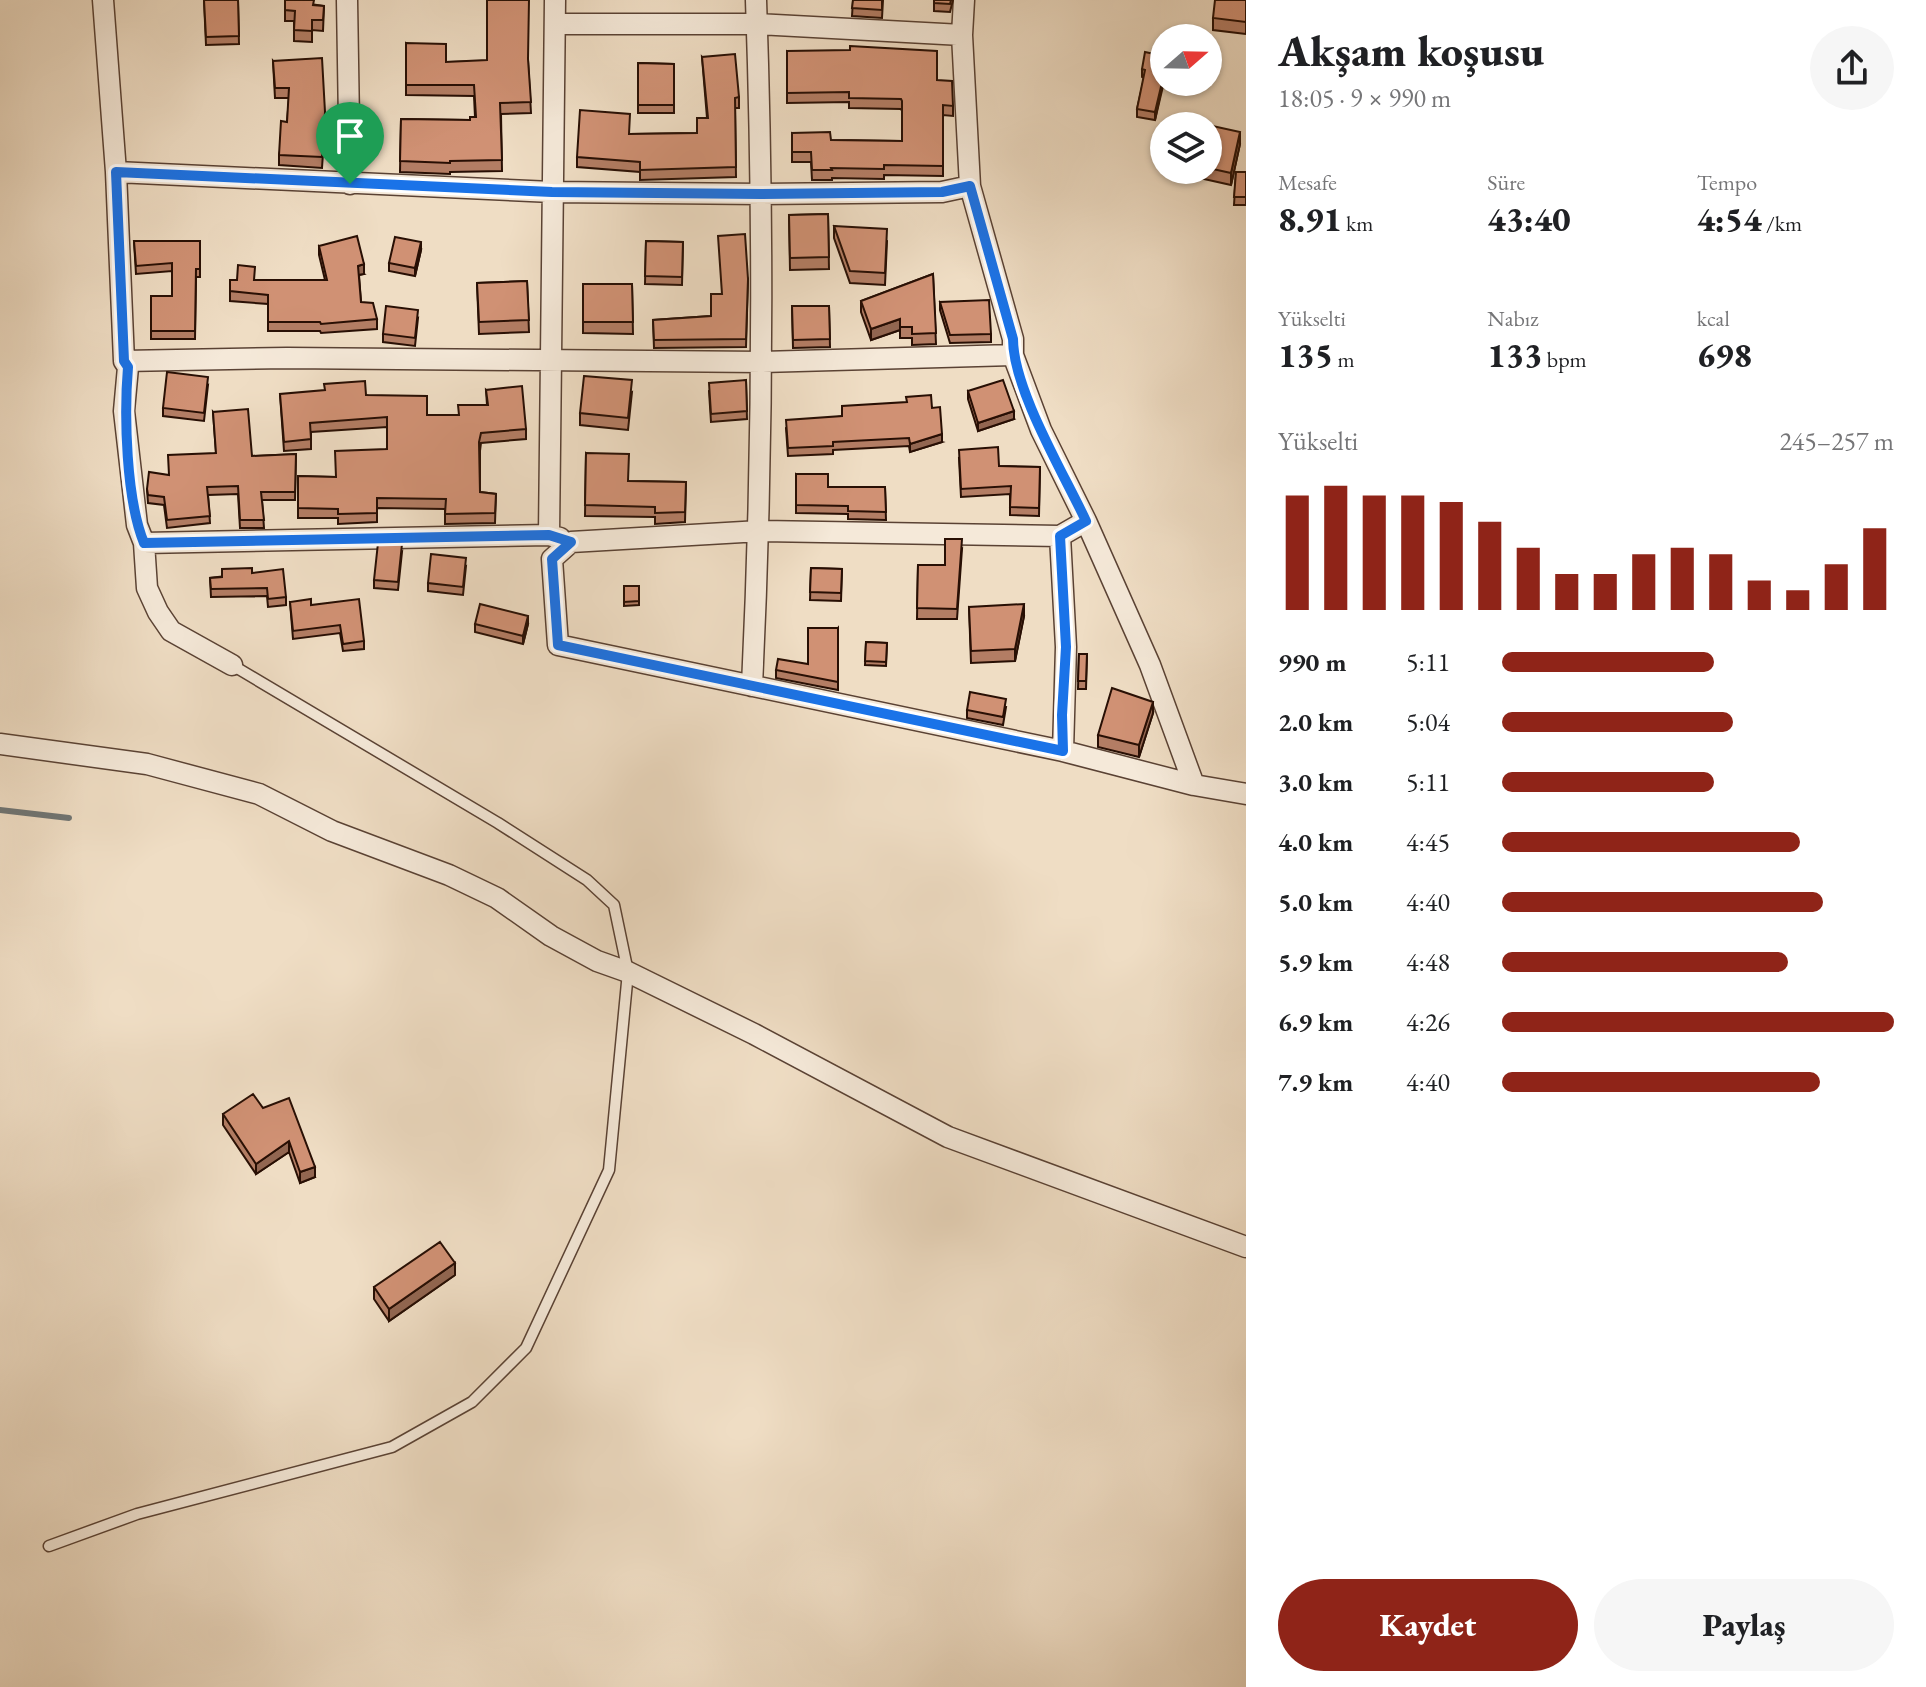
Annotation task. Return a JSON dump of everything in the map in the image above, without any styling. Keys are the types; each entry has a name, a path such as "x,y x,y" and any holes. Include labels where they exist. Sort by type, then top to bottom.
{"street":[{"path":"103,0 116,172 124,361 128,367 124,411 137,525 144,543 147,588 171,631 232,665"},
{"path":"347,0 350,184"},
{"path":"549,535 555,0"},
{"path":"752,686 760,531 762,362 756,0"},
{"path":"964,0 962,35 970,186 1013,339 1013,355 1041,430 1086,521 1150,665 1194,785"},
{"path":"556,24 757,24 962,35"},
{"path":"116,172 552,192 942,192 970,186"},
{"path":"124,361 287,358 762,362 1013,355"},
{"path":"144,543 549,535 571,542 760,531 1060,536 1086,521"},
{"path":"1060,536 1066,647 1063,751"},
{"path":"571,542 552,559 558,645 1063,751 1194,785 1246,794"},
{"path":"0,744 147,764 259,794 332,831 449,875 497,898 551,936 597,961 628,972 754,1034 948,1137 1246,1247"}],"lane":[{"path":"49,1546 137,1514 392,1447 472,1402 526,1348 609,1170 628,972 614,905 587,880 498,823 232,665"}],"building":[{"path":"204,0 238,0 239,36 206,37"},
{"path":"285,0 314,0 313,5 324,6 323,20 312,20 312,31 294,30 295,11 285,10"},
{"path":"487,0 529,0 531,102 500,103 502,160 450,163 400,161 401,119 470,120 470,117 476,117 474,85 406,85 406,43 446,44 446,62 487,60"},
{"path":"853,0 882,0 882,10 852,8"},
{"path":"934,0 951,0 950,4 934,3"},
{"path":"1215,0 1246,0 1246,22 1213,18"},
{"path":"850,46 937,51 937,80 952,81 953,106 943,105 943,166 884,165 884,169 812,170 811,152 792,152 792,133 830,132 831,140 902,141 901,99 849,98 849,92 787,93 787,51 850,50"},
{"path":"1145,52 1150,53 1150,96 1159,96 1155,112 1137,109 1145,70 1142,69"},
{"path":"735,54 739,97 735,98 736,167 640,170 640,162 577,157 580,110 630,114 629,134 697,133 697,118 708,118 702,57"},
{"path":"322,58 325,112 322,157 279,155 281,121 287,122 289,88 275,88 273,61"},
{"path":"638,63 674,64 674,105 638,105"},
{"path":"1222,128 1240,132 1231,173 1222,171"},
{"path":"1236,172 1246,172 1246,197 1234,197"},
{"path":"828,214 829,257 790,258 789,215"},
{"path":"834,226 887,229 885,273 850,271"},
{"path":"745,234 748,279 746,339 654,340 653,320 711,316 711,294 722,294 718,236"},
{"path":"357,236 364,264 358,266 361,302 373,303 377,319 321,324 268,322 268,295 230,291 230,280 237,280 238,265 255,267 254,280 327,280 319,246"},
{"path":"395,237 421,242 415,268 389,263"},
{"path":"134,241 200,241 200,269 196,269 195,331 151,331 151,296 172,296 172,263 136,266"},
{"path":"646,241 683,242 682,277 645,276"},
{"path":"933,274 936,333 912,334 912,327 900,327 900,319 871,329 861,301"},
{"path":"527,281 529,320 479,322 477,283"},
{"path":"583,284 632,284 633,322 583,322"},
{"path":"989,300 991,334 950,335 940,302"},
{"path":"386,306 418,310 415,338 383,334"},
{"path":"792,306 829,306 830,339 793,340"},
{"path":"167,372 208,377 204,413 163,408"},
{"path":"584,376 632,380 628,418 580,413"},
{"path":"746,380 747,411 711,414 709,383"},
{"path":"1003,380 1014,411 978,423 968,391"},
{"path":"365,381 366,395 427,396 427,415 459,415 458,405 488,405 486,390 522,386 526,429 481,433 479,442 480,492 496,494 495,513 445,514 446,499 377,498 377,513 338,514 338,509 298,508 298,476 336,477 335,451 387,449 387,417 310,423 311,439 284,442 280,394 325,390 324,384"},
{"path":"931,395 932,408 940,407 942,434 910,444 909,438 788,448 786,420 842,416 842,406 907,402 906,397"},
{"path":"248,409 252,456 296,454 295,492 261,492 264,520 240,520 238,486 207,487 210,516 167,520 164,497 148,495 149,472 169,475 168,455 216,453 213,412"},
{"path":"998,447 999,466 1040,467 1039,508 1010,507 1011,486 961,489 959,450"},
{"path":"586,453 629,454 628,481 686,482 685,512 655,513 655,507 585,505"},
{"path":"796,474 828,474 828,487 885,487 886,512 848,511 848,506 796,505"},
{"path":"945,539 962,539 957,609 917,608 918,565 945,565"},
{"path":"378,543 402,544 398,582 374,580"},
{"path":"431,554 466,558 463,587 428,583"},
{"path":"252,568 252,573 283,569 286,597 268,599 267,588 211,589 210,578 222,577 222,569"},
{"path":"811,568 842,569 841,593 810,592"},
{"path":"624,586 639,586 639,601 624,602"},
{"path":"311,599 311,605 359,599 364,641 343,644 340,625 293,631 290,602"},
{"path":"480,604 528,616 523,636 475,624"},
{"path":"1024,604 1015,649 971,651 969,607"},
{"path":"808,628 838,628 838,682 776,670 778,659 808,664"},
{"path":"866,642 887,643 886,662 865,661"},
{"path":"1079,654 1087,654 1086,681 1078,681"},
{"path":"1112,688 1153,702 1139,745 1098,735"},
{"path":"970,692 1006,699 1003,717 967,710"},
{"path":"253,1094 263,1108 289,1098 315,1167 300,1172 289,1141 256,1164 223,1114"},
{"path":"440,1242 455,1263 389,1309 374,1287"}],"waterway":[{"path":"0,810 69,818"}],"route":[{"path":"116,172 350,184 552,192 761,194 942,192 970,186 1013,339 1013,355 1041,430 1086,521 1060,536 1066,647 1063,751 558,645 552,559 571,542 549,535 144,543 137,525 124,411 128,367 124,361 116,172"}]}
